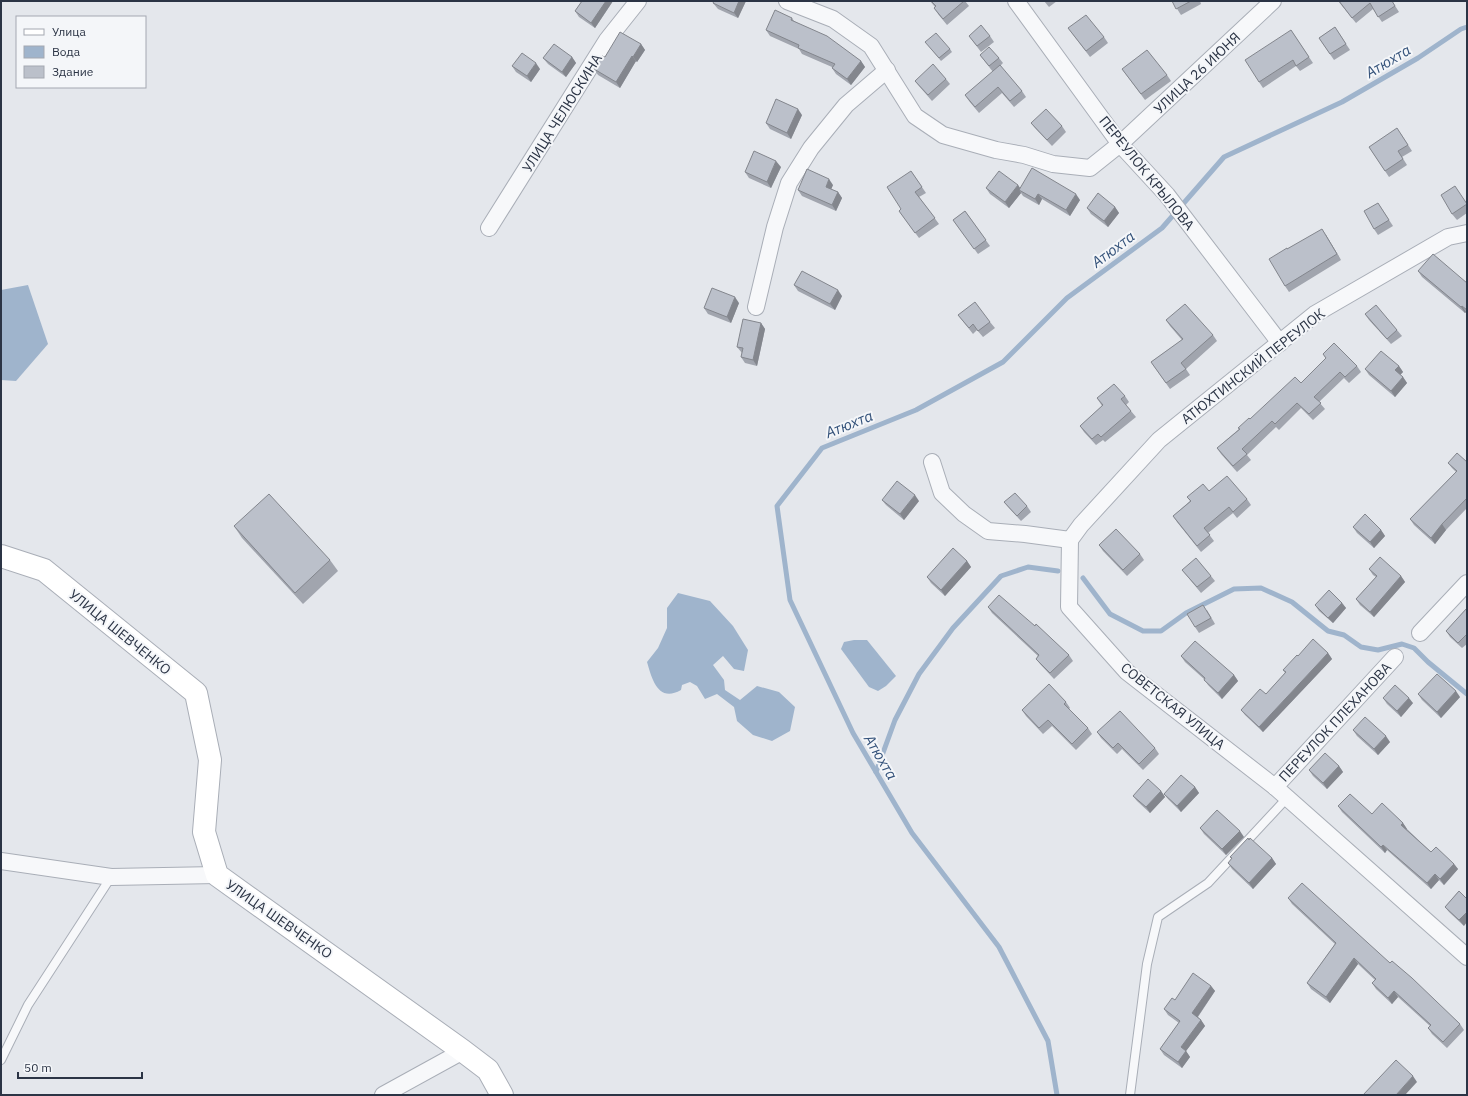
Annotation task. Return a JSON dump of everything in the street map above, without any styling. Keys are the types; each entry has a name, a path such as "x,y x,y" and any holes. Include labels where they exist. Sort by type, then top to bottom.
{"street":[{"name":"УЛИЦА ЧЕЛЮСКИНА","path":"489,228 607,40 638,1"},
{"name":"УЛИЦА 26 ИЮНЯ","path":"788,1 833,18 871,46 915,116 943,135 996,150 1024,155 1053,164 1090,168 1120,144 1265,4"},
{"name":"ПЕРЕУЛОК КРЫЛОВА","path":"1016,1 1120,144 1167,195 1188,221 1280,343"},
{"path":"756,307 775,227 789,183 811,148 846,105 886,70"},
{"name":"АТЮХТИНСКИЙ ПЕРЕУЛОК","path":"1070,540 1081,525 1159,440 1315,314 1448,237 1467,233"},
{"path":"932,462 942,492 964,514 988,531 1070,540"},
{"name":"СОВЕТСКАЯ УЛИЦА","path":"1070,540 1069,607 1127,672 1281,792 1467,957"},
{"name":"УЛИЦА ШЕВЧЕНКО","path":"1,556 44,570 196,693 210,760 204,832 217,875 488,1070 502,1095"},
{"path":"1420,633 1467,583"},
{"name":"ПЕРЕУЛОК ПЛЕХАНОВА","path":"1281,792 1395,657"},
{"path":"1,861 111,877 217,875"},
{"path":"383,1095 463,1051"}],"lane":[{"path":"1130,1095 1147,964 1158,917 1208,883 1281,792"},
{"path":"1,1060 28,1005 111,877"}],"water":[{"path":"28,285 48,344 16,381 1,380 1,290"},
{"path":"678,593 710,601 733,626 748,650 744,671 734,669 723,656 713,665 724,680 725,690 740,700 757,686 779,692 795,707 790,731 772,741 753,735 737,721 734,707 717,694 705,699 697,686 690,682 682,685 681,690 667,694 657,687 647,662 658,648 667,628 667,608"},
{"path":"867,640 896,676 886,686 878,691 869,687 841,649 844,642"}],"building":[{"path":"582,1 606,1 591,23 575,11"},
{"path":"714,1 739,1 734,13 713,3"},
{"path":"931,1 964,1 943,19 934,8 936,6"},
{"path":"1172,1 1191,1 1176,9"},
{"path":"1339,1 1392,1 1395,6 1378,17 1370,3 1352,18"},
{"path":"775,10 792,18 791,20 827,36 861,61 847,79 832,68 835,64 798,48 799,45 766,30"},
{"path":"1086,15 1104,37 1086,51 1068,28"},
{"path":"981,25 990,36 977,46 969,36"},
{"path":"1335,27 1346,44 1330,54 1319,38"},
{"path":"1291,30 1309,57 1296,66 1293,60 1259,82 1245,60"},
{"path":"620,32 641,44 616,82 594,69 602,56 605,57"},
{"path":"936,33 950,49 939,58 925,42"},
{"path":"554,44 572,57 562,72 543,58"},
{"path":"989,47 999,58 989,66 980,55"},
{"path":"1147,50 1167,75 1141,94 1122,69"},
{"path":"522,53 536,63 527,76 512,66"},
{"path":"933,64 946,79 928,95 915,81"},
{"path":"1000,65 1022,91 1010,101 998,87 975,107 965,95"},
{"path":"776,99 798,109 787,133 766,123"},
{"path":"1046,109 1062,126 1047,140 1031,123"},
{"path":"1397,128 1408,145 1398,151 1403,159 1385,171 1369,147"},
{"path":"754,151 776,161 767,182 745,172"},
{"path":"1032,168 1076,194 1066,210 1038,194 1035,199 1019,190"},
{"path":"807,169 829,179 826,187 838,192 832,205 798,190"},
{"path":"911,171 922,187 915,192 935,218 915,233 899,211 901,209 887,187"},
{"path":"999,171 1018,185 1005,202 986,188"},
{"path":"1455,186 1467,204 1452,214 1441,195"},
{"path":"1098,193 1115,207 1104,221 1087,208"},
{"path":"1378,203 1389,220 1374,229 1364,211"},
{"path":"965,211 986,240 974,249 953,220"},
{"path":"1322,229 1337,254 1285,286 1269,259"},
{"path":"1433,254 1467,283 1467,310 1462,306 1461,307 1418,271"},
{"path":"802,271 838,290 830,304 794,285"},
{"path":"712,288 735,297 727,317 704,308"},
{"path":"975,302 990,322 978,331 973,324 969,328 958,315"},
{"path":"1185,304 1213,335 1181,363 1186,369 1166,383 1151,362 1183,339 1166,320"},
{"path":"1376,305 1397,330 1387,339 1365,314"},
{"path":"743,319 761,323 753,360 741,357 743,348 737,347"},
{"path":"1334,343 1357,366 1345,377 1340,372 1314,397 1321,403 1309,414 1297,403 1275,424 1272,421 1242,449 1247,454 1233,466 1217,448 1240,429 1238,428 1249,418 1250,419 1295,377 1301,383 1326,358 1323,354"},
{"path":"1381,351 1399,366 1395,370 1403,377 1391,391 1365,369"},
{"path":"1114,384 1125,396 1121,399 1131,411 1101,437 1098,434 1092,439 1080,426 1103,405 1097,398"},
{"path":"1457,453 1467,462 1467,498 1431,538 1410,519 1457,471 1448,463"},
{"path":"1227,476 1247,499 1233,512 1229,507 1204,528 1210,535 1197,546 1173,516 1191,501 1187,497 1203,484 1209,491"},
{"path":"897,481 915,495 900,514 882,500"},
{"path":"1015,493 1027,506 1017,516 1004,502"},
{"path":"269,494 330,560 295,593 234,526"},
{"path":"1365,514 1381,530 1370,542 1353,527"},
{"path":"1116,529 1140,554 1123,570 1099,545"},
{"path":"953,548 967,561 941,590 927,577"},
{"path":"1380,557 1401,576 1370,612 1356,599 1377,576 1369,569"},
{"path":"1196,558 1211,576 1197,587 1182,570"},
{"path":"1329,590 1342,603 1328,618 1315,605"},
{"path":"999,595 1035,626 1036,624 1069,655 1050,673 1036,659 1039,655 988,607"},
{"path":"1203,605 1211,618 1195,627 1187,614"},
{"path":"1467,608 1467,634 1458,643 1446,631"},
{"path":"1313,639 1328,653 1259,727 1241,710 1260,689 1266,694 1286,672 1283,670"},
{"path":"1195,641 1234,675 1218,693 1204,680 1205,678 1181,656"},
{"path":"1437,674 1456,691 1437,712 1418,694"},
{"path":"1049,684 1066,702 1064,704 1088,728 1072,744 1048,720 1039,728 1022,710"},
{"path":"1395,685 1409,698 1397,711 1383,698"},
{"path":"1120,711 1155,748 1139,764 1118,743 1113,748 1097,732"},
{"path":"1365,717 1386,736 1374,749 1353,730"},
{"path":"1325,753 1339,766 1323,783 1309,770"},
{"path":"1181,775 1195,787 1177,806 1164,794"},
{"path":"1148,779 1161,791 1146,807 1133,796"},
{"path":"1350,794 1372,814 1382,803 1403,823 1401,825 1431,852 1436,847 1454,864 1440,879 1435,874 1427,883 1383,845 1381,847 1338,806"},
{"path":"1217,810 1240,831 1222,849 1200,828"},
{"path":"1248,838 1249,840 1250,838 1272,858 1249,883 1228,863 1232,858 1230,857"},
{"path":"1302,883 1390,963 1392,961 1412,978 1460,1024 1443,1042 1428,1028 1431,1025 1394,991 1388,998 1372,983 1376,979 1354,958 1326,997 1307,983 1336,943 1288,898"},
{"path":"1459,891 1467,899 1467,912 1459,920 1445,907"},
{"path":"1193,973 1211,986 1192,1013 1201,1020 1181,1047 1186,1051 1178,1062 1160,1049 1180,1021 1164,1009 1172,998 1175,1000"},
{"path":"1396,1060 1413,1076 1396,1095 1363,1095"}],"waterway":[{"name":"Атюхта","path":"1057,1095 1048,1041 999,947 912,833 853,733 790,600 777,506 822,448 916,410 1003,362 1067,298 1162,228 1224,157 1342,102 1418,58 1461,29 1467,27"},
{"path":"876,772 895,720 919,674 953,628 1001,576 1028,567 1058,571"},
{"path":"1083,578 1110,614 1143,631 1161,631 1186,613 1234,589 1261,588 1292,602 1328,631 1344,635 1361,647 1378,650 1402,644 1414,648 1428,662 1467,694"}]}
